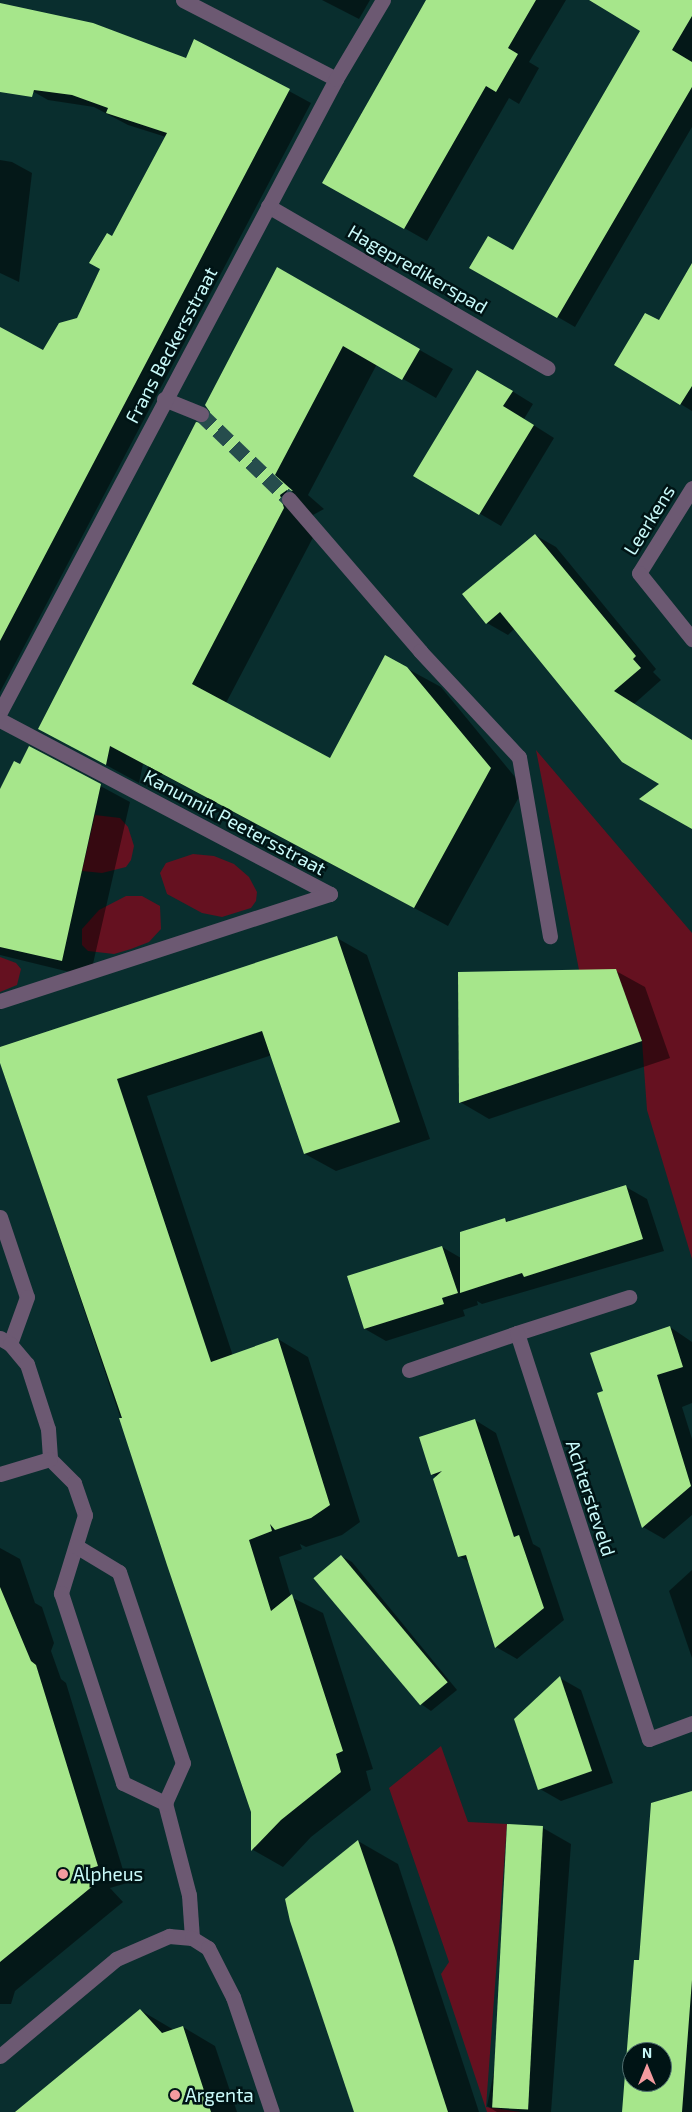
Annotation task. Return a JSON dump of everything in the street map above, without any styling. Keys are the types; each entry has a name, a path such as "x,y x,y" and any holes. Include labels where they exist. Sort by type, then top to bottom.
{"street":[{"path":"183,0 336,79"},
{"name":"Frans Beckersstraat","path":"0,712 164,399 336,79 383,0"},
{"name":"Hagepredikerspad","path":"268,206 547,368"},
{"path":"164,399 200,414"},
{"name":"Leerkens","path":"692,488 639,573 692,639"},
{"path":"289,499 420,651 520,757 550,936"},
{"name":"Kanunnik Peetersstraat","path":"0,720 330,894 0,1001"},
{"path":"0,1217 27,1297 5,1341 27,1364 48,1429 50,1458 74,1483 85,1515 61,1593 123,1783 164,1804"},
{"path":"409,1370 629,1296"},
{"name":"Achtersteveld","path":"516,1333 648,1739 692,1723"},
{"path":"0,1474 50,1458"},
{"path":"76,1546 119,1572 183,1763 164,1804 188,1895 192,1938"},
{"path":"0,2056 116,1960 170,1936 192,1938 208,1948 233,1997 272,2112"}],"shaded area":[{"path":"536,750 692,933 692,1259 647,1110 642,1041 616,970 579,970"},
{"path":"95,815 120,818 128,827 134,846 131,860 126,867 102,873 82,871"},
{"path":"193,854 214,856 234,864 249,877 257,892 256,901 251,908 222,917 202,913 167,894 160,873 166,863"},
{"path":"126,896 142,896 160,906 161,929 149,942 131,949 114,954 88,951 82,945 82,929 99,910"},
{"path":"0,957 16,963 21,969 17,985 0,992"},
{"path":"441,1746 468,1822 507,1824 486,2107 521,2112 487,2112 441,1974 449,1962 389,1788"}],"building":[{"path":"426,0 536,0 508,48 518,54 496,92 486,86 404,229 322,183"},
{"path":"589,0 692,0 692,16 672,50 692,62 692,87 557,318 469,268 488,236 513,250 640,31"},
{"path":"0,3 93,23 186,58 194,39 290,89 0,641 0,327 43,350 59,323 77,318 100,269 89,263 107,233 112,236 167,133 106,113 108,108 72,95 34,90 32,97 0,92"},
{"path":"692,263 692,386 680,405 614,365 645,313 659,320"},
{"path":"277,267 420,349 402,380 343,346 275,475 293,491 287,490 280,495 284,508 192,684 330,758 385,655 407,667 491,768 414,908 110,746 106,765 38,729 196,422 203,423 209,418 210,412 205,405"},
{"path":"477,370 513,391 503,406 534,425 479,515 413,476"},
{"path":"535,534 636,656 633,659 641,668 614,691 692,740 692,829 639,799 659,784 622,762 500,612 486,624 462,594"},
{"path":"29,746 101,784 62,961 0,947 0,789 14,761 20,764"},
{"path":"337,936 400,1122 304,1154 262,1031 117,1079 211,1362 278,1338 330,1505 311,1518 275,1530 270,1524 272,1531 249,1540 271,1611 292,1594 343,1751 336,1754 341,1772 281,1820 251,1851 251,1812 119,1418 122,1418 0,1063 0,1047"},
{"path":"616,969 642,1041 459,1103 458,972"},
{"path":"626,1185 643,1239 524,1277 522,1273 460,1293 460,1232 505,1218 506,1222"},
{"path":"442,1246 458,1293 442,1298 444,1304 364,1329 347,1276"},
{"path":"670,1326 683,1367 657,1375 691,1486 642,1528 597,1393 603,1391 590,1353"},
{"path":"475,1419 514,1537 519,1535 544,1608 495,1648 466,1555 458,1557 433,1479 442,1471 431,1475 419,1437"},
{"path":"341,1555 448,1682 420,1705 313,1578"},
{"path":"0,1587 31,1661 36,1665 98,1866 82,1871 94,1885 0,1962"},
{"path":"560,1676 592,1771 538,1790 514,1719"},
{"path":"692,1791 692,1980 682,2112 622,2112 624,2092 672,2092 672,2042 628,2042 634,1960 639,1960 651,1803"},
{"path":"507,1824 543,1826 528,2109 492,2108"},
{"path":"358,1840 448,2112 354,2112 290,1921 285,1899"},
{"path":"140,2009 162,2033 183,2026 211,2112 15,2112"}],"tunnel":[{"path":"201,414 289,499"}],"place":[{"name":"Alpheus","path":"63,1874"},
{"name":"Argenta","path":"175,2095"}]}
